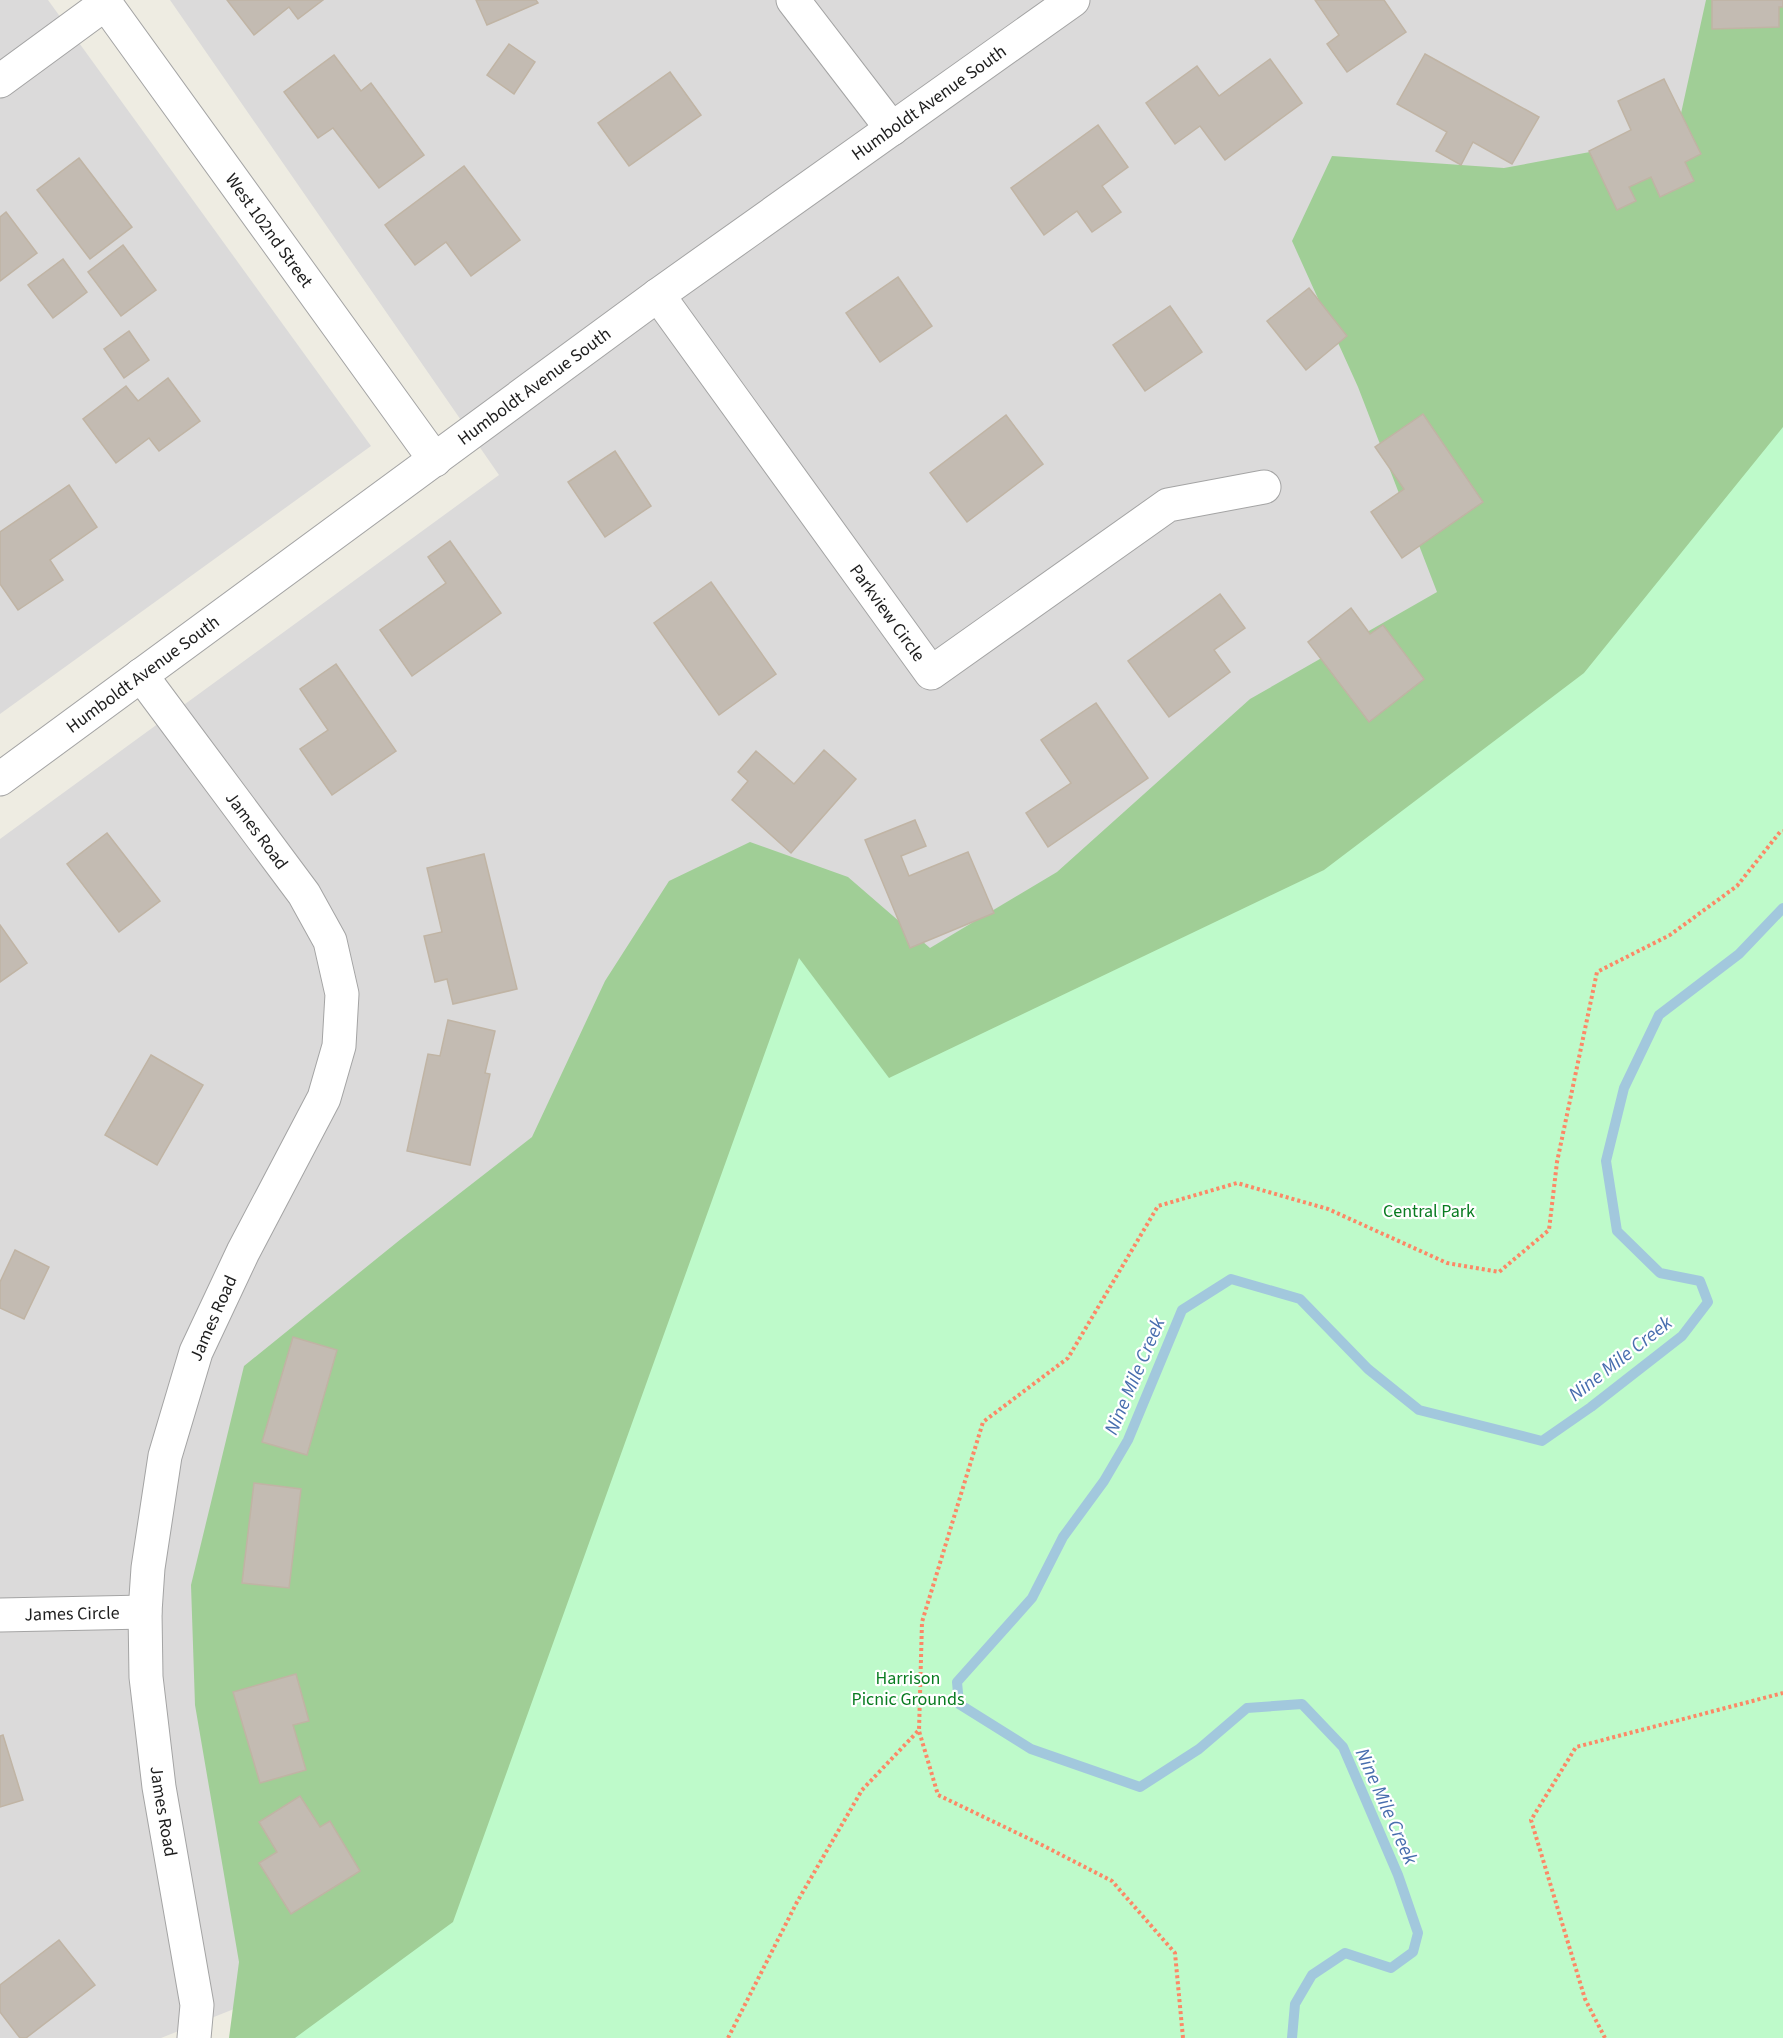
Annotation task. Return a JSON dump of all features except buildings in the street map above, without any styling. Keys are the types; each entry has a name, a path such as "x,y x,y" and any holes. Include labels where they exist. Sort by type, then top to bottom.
{"street":[{"path":"793,0 892,129"},
{"name":"Humboldt Avenue South","path":"0,779 658,295 1073,0"},
{"path":"0,81 104,2"},
{"name":"West 102nd Street","path":"104,2 435,460"},
{"name":"Parkview Circle","path":"658,295 931,673 1168,506 1264,487"},
{"name":"James Road","path":"141,675 304,894 330,941 342,994 339,1046 324,1098 243,1252 196,1352 165,1456 148,1568 145,1612 146,1677 159,1787 197,2005 194,2038"},
{"name":"James Circle","path":"0,1615 145,1612"}],"path":[{"path":"1183,2038 1175,1953 1112,1881 938,1795 918,1731 922,1622 983,1422 1068,1358 1158,1206 1237,1183 1328,1209 1447,1263 1499,1272 1549,1230 1557,1162 1597,972 1670,935 1737,886 1783,831"},
{"path":"1605,2038 1585,1999 1531,1820 1576,1747 1783,1693"},
{"path":"728,2038 797,1902 862,1791 918,1731"}],"shaded area":[{"path":"0,0 48,0 371,446 0,714"},
{"path":"170,0 1783,0 1783,427 453,1922 161,2038 0,2038 0,839 499,475"}],"green space":[{"path":"1706,0 1783,0 1783,2038 229,2038 239,1962 195,1705 191,1585 244,1366 532,1137 605,981 669,881 750,842 848,877 930,948 1057,872 1250,699 1437,592 1358,387 1292,241 1332,156 1504,168 1676,136"},
{"path":"1783,427 1783,2038 295,2038 453,1922 799,958 889,1078 1324,870 1584,673"}],"waterway":[{"name":"Nine Mile Creek","path":"1292,2038 1295,2004 1312,1975 1345,1953 1391,1968 1413,1952 1418,1933 1398,1875 1343,1747 1302,1704 1247,1708 1199,1749 1140,1787 1031,1749 959,1704 957,1682 1032,1598 1063,1537 1104,1481 1128,1440 1182,1310 1231,1279 1300,1299 1368,1369 1419,1410 1542,1441 1591,1407 1682,1336 1708,1302 1700,1281 1660,1273 1617,1231 1606,1161 1624,1088 1659,1015 1739,954 1783,908"}],"park label":[{"name":"Central Park","path":"1429,1211"},
{"name":"Harrison Picnic Grounds","path":"908,1688"}]}
